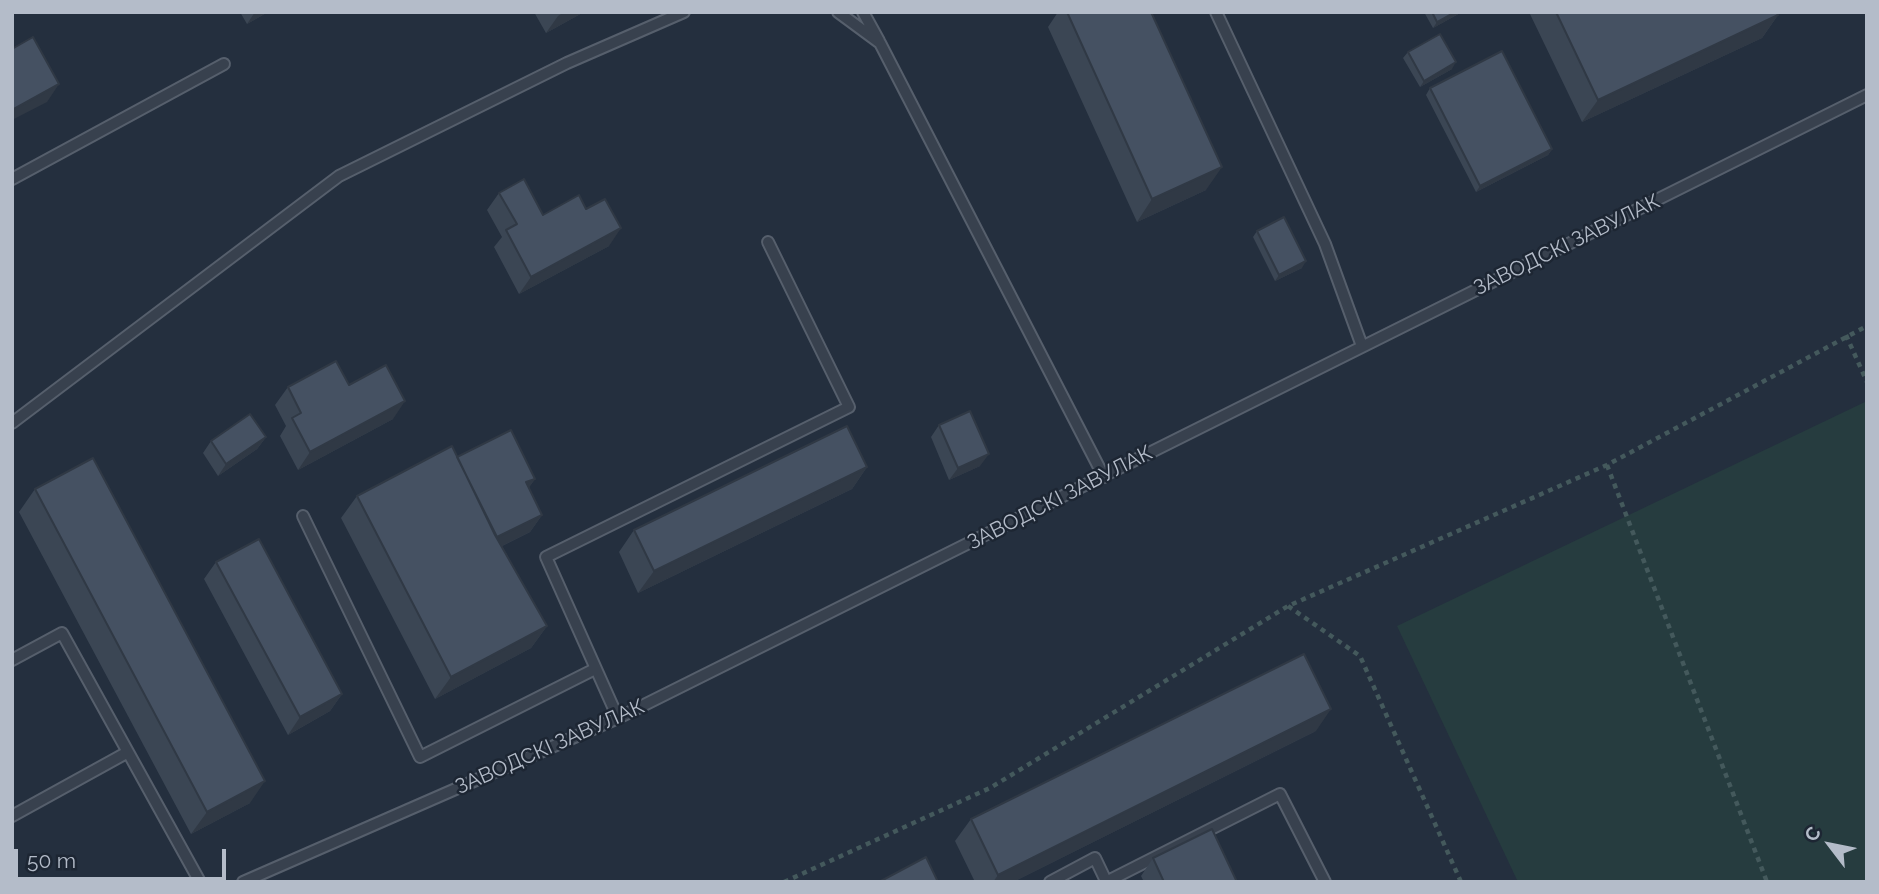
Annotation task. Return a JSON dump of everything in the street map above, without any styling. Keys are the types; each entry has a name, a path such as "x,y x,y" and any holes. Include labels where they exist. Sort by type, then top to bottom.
{"lane":[{"path":"12,423 339,176 567,63 684,12"},
{"path":"838,12 880,43"},
{"path":"863,12 1104,477"},
{"path":"1216,12 1325,244 1362,346"},
{"path":"12,179 224,64"},
{"name":"ЗАВОДСКІ ЗАВУЛАК","path":"243,882 618,718 1867,95"},
{"path":"618,718 546,557 849,407 768,242"},
{"path":"303,516 420,757 595,669"},
{"path":"12,660 62,633 200,882"},
{"path":"12,816 128,752"},
{"path":"1049,882 1095,859 1106,882 1280,794 1325,882"}],"path":[{"path":"784,882 990,788 1288,606 1607,465 1867,326"},
{"path":"1846,335 1867,382"},
{"path":"1607,465 1768,882"},
{"path":"1288,606 1360,656 1461,882"}],"green space":[{"path":"1867,401 1867,882 1518,882 1397,626"}],"building":[{"path":"1067,12 1151,12 1222,167 1152,199"},
{"path":"1432,12 1455,12 1437,22"},
{"path":"1556,12 1776,12 1778,15 1598,100"},
{"path":"1440,34 1456,62 1424,81 1408,52"},
{"path":"33,37 59,84 12,110 12,49"},
{"path":"1502,51 1552,149 1480,186 1430,88"},
{"path":"524,179 543,215 579,195 586,209 605,199 621,228 531,277 506,230 517,224 499,193"},
{"path":"1284,217 1306,261 1279,275 1257,231"},
{"path":"336,361 349,385 386,365 405,401 310,452 292,418 301,413 288,387"},
{"path":"970,411 989,454 958,468 939,425"},
{"path":"250,414 266,437 226,464 211,441"},
{"path":"847,426 867,467 654,571 634,530"},
{"path":"511,430 535,479 526,482 542,515 497,537 457,457"},
{"path":"452,446 495,535 547,626 451,677 357,496"},
{"path":"93,458 265,781 207,812 35,489"},
{"path":"259,539 342,694 300,717 216,562"},
{"path":"1304,654 1331,709 998,875 971,819"},
{"path":"1212,829 1237,882 1164,882 1153,858"},
{"path":"926,857 938,882 879,882"}]}
